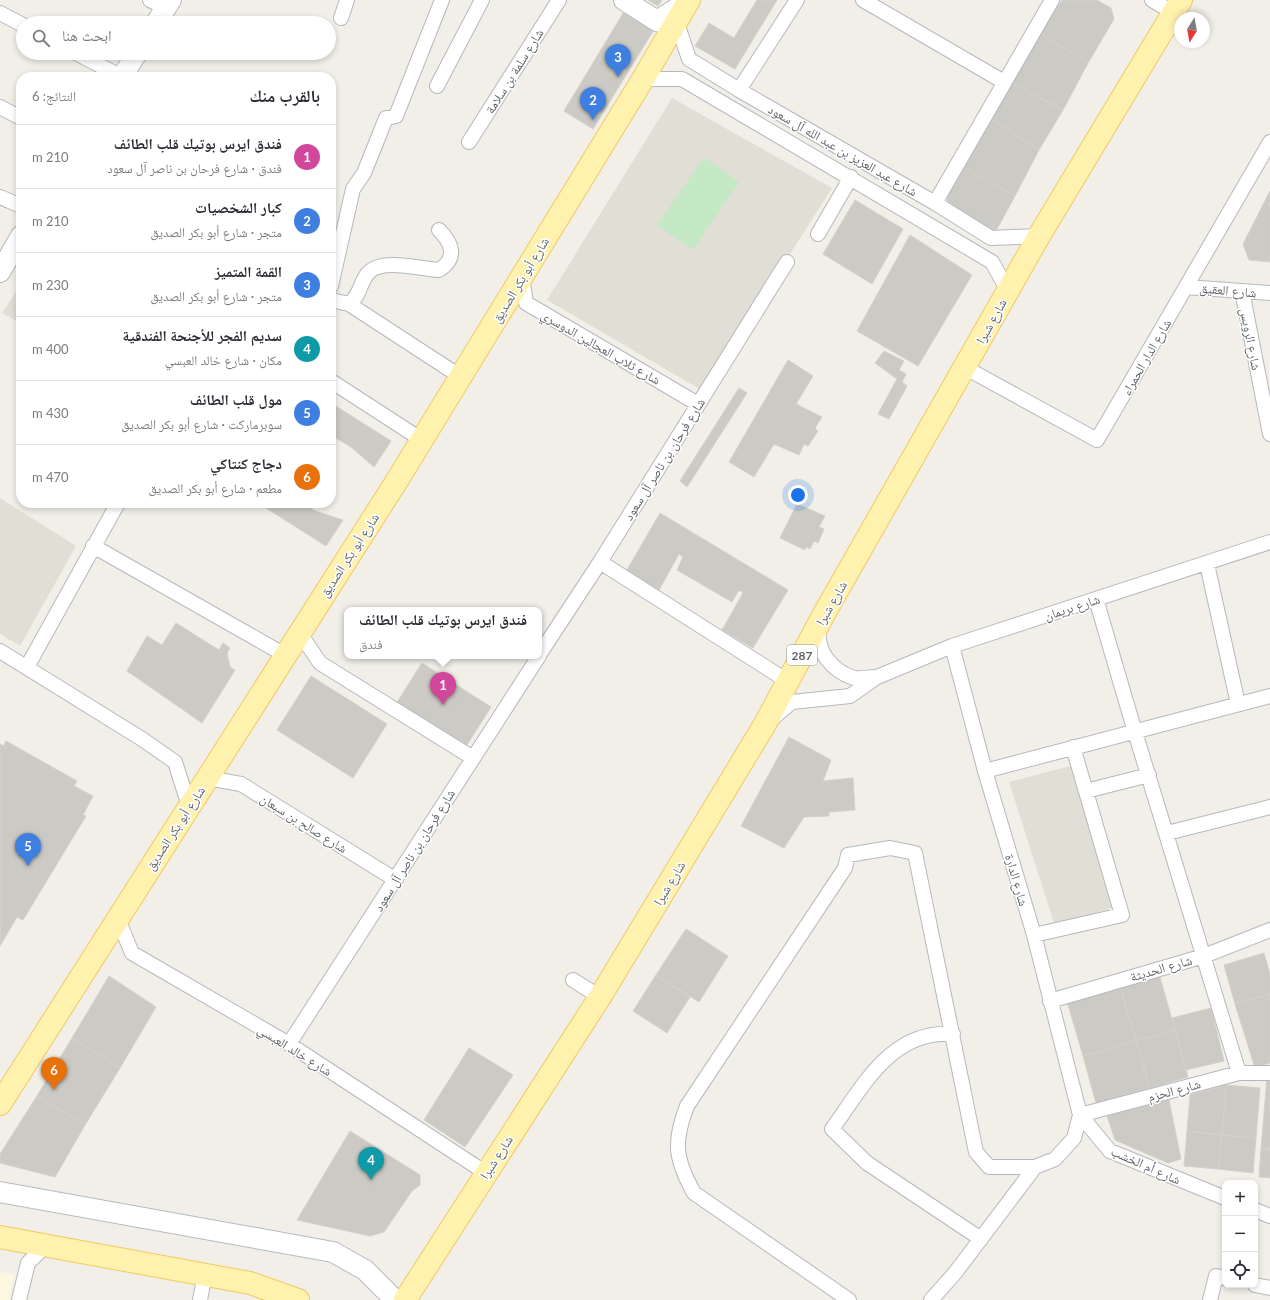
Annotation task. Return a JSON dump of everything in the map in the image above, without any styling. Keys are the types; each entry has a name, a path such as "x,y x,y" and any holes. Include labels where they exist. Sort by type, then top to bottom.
{"main road":[{"path":"624,0 657,21 688,1"},
{"name":"شارع أبو بكر الصديق","path":"0,1104 422,440 643,79 688,1"},
{"name":"شارع شبرا","path":"405,1300 600,997 765,724 789,682 824,614 1039,236 1178,6"},
{"path":"125,72 133,60"},
{"path":"0,272 16,245"},
{"path":"0,1192 333,1252 365,1270 395,1300"},
{"path":"0,1237 250,1283 298,1300"}],"street":[{"path":"341,18 347,0"},
{"path":"336,264 353,188 364,173 386,118 396,116 442,0"},
{"path":"437,86 482,0"},
{"name":"شارع سلمة بن سلامة","path":"469,142 559,0"},
{"path":"739,90 797,0"},
{"path":"862,0 1004,82"},
{"path":"936,203 1052,0"},
{"path":"1152,0 1178,6"},
{"path":"0,13 16,21"},
{"name":"شارع عبد العزيز بن عبد الله آل سعود","path":"676,20 689,58 739,90 936,203 991,238 1039,236"},
{"path":"89,60 112,72"},
{"name":"شارع عبد العزيز بن عبد الله آل سعود","path":"643,79 682,79 851,177 992,262 1008,291"},
{"path":"0,107 16,115"},
{"name":"شارع الدار الحمراء","path":"964,367 1097,440 1186,287 1266,160 1270,142"},
{"path":"818,234 851,177"},
{"path":"0,197 16,204"},
{"path":"350,304 356,298 369,272 379,267 391,264 439,270 445,266 451,247 449,240 439,230"},
{"name":"شارع فرحان بن ناصر آل سعود","path":"542,651 600,562 787,262"},
{"name":"شارع ثلاب العجالين الدوسري","path":"522,277 526,303 698,404"},
{"name":"شارع العقيق","path":"1186,287 1270,293"},
{"name":"شارع الرويس","path":"1242,291 1270,434"},
{"path":"336,301 350,304 461,377"},
{"path":"336,384 422,440"},
{"path":"27,667 115,508"},
{"name":"شارع بريمان","path":"877,677 952,646 1207,564 1270,542"},
{"path":"93,546 285,655"},
{"path":"600,562 789,682"},
{"path":"1207,564 1238,704"},
{"path":"1096,599 1239,1073"},
{"path":"824,614 818,634 823,654 836,670 856,678 877,677"},
{"path":"299,632 320,663 473,758"},
{"name":"شارع الدارة","path":"952,646 985,770 1034,935 1080,1115"},
{"path":"0,651 175,762 189,806"},
{"name":"شارع فرحان بن ناصر آل سعود","path":"289,1044 537,659"},
{"path":"765,724 792,702 850,696 877,677"},
{"path":"985,770 1270,696"},
{"path":"1034,935 1122,915 1073,747"},
{"path":"1086,792 1149,775"},
{"name":"شارع صالح بن سبعان","path":"207,778 242,784 396,880"},
{"path":"1167,833 1270,807"},
{"path":"849,1300 694,1192 682,1171 677,1152 678,1127 687,1106 846,868 848,855 890,848 915,853 976,1152 989,1167 1035,1167 1055,1159 1074,1138 1080,1115"},
{"name":"شارع خالد العبسي","path":"118,919 132,953 381,1099 486,1173"},
{"name":"شارع الحديثة","path":"1050,1001 1204,956 1270,930"},
{"path":"573,980 600,997"},
{"path":"953,1034 937,1033 910,1041 884,1058 832,1129 868,1163 981,1239"},
{"name":"شارع الحزم","path":"1080,1115 1239,1073 1270,1073"},
{"name":"شارع أم الخشب","path":"1080,1115 1110,1151 1222,1197"},
{"path":"931,1300 955,1273 1035,1167"},
{"path":"1258,1211 1270,1216"},
{"path":"19,1300 28,1263 46,1245"},
{"path":"200,1300 205,1274"},
{"path":"1210,1300 1216,1276 1222,1277"},
{"path":"1258,1286 1270,1288"}],"shaded area":[{"path":"672,98 832,188 703,391 547,300"},
{"path":"16,292 16,320 2,313"},
{"path":"0,498 76,546 20,646 0,634"},
{"path":"1074,765 1113,906 1109,909 1057,925 1054,923 1009,782"},
{"path":"0,1272 14,1274 9,1300 0,1300"}],"green space":[{"path":"704,157 739,182 693,250 657,225"}],"building":[{"path":"648,0 662,0 658,6"},
{"path":"757,0 777,0 735,69 695,46 709,23 734,38"},
{"path":"1062,0 1097,0 1111,8 1114,19 1088,63 1039,33"},
{"path":"625,10 655,28 593,129 564,111"},
{"path":"1039,33 1088,63 1063,110 1011,82"},
{"path":"1011,82 1063,110 1039,150 990,118"},
{"path":"990,118 1039,150 1015,196 962,166"},
{"path":"962,166 1015,196 997,229 989,230 949,206 946,195"},
{"path":"1270,191 1270,262 1249,260 1243,244"},
{"path":"855,200 903,229 872,284 823,254"},
{"path":"910,235 972,275 918,366 857,331"},
{"path":"884,351 904,361 899,370 906,374 902,382 907,386 889,419 878,414 897,379 875,363"},
{"path":"788,360 813,376 796,404 822,417 815,428 818,431 808,446 804,444 799,455 774,444 754,477 729,462"},
{"path":"739,388 747,393 687,487 680,481"},
{"path":"336,406 391,441 374,467 351,447 336,438"},
{"path":"797,504 825,516 819,527 824,529 818,543 814,541 810,549 806,547 805,550 780,538"},
{"path":"266,508 310,508 315,511 343,520 326,546"},
{"path":"660,513 788,590 753,648 722,630 743,593 739,590 732,602 677,570 683,557 679,554 659,590 639,581 627,570"},
{"path":"176,623 219,650 223,643 230,648 227,653 230,667 235,670 202,723 127,671 147,636 162,645"},
{"path":"422,663 491,707 465,748 396,704"},
{"path":"311,676 387,724 353,778 277,730"},
{"path":"789,737 831,760 823,781 853,778 855,810 829,812 829,816 804,817 784,848 741,826"},
{"path":"6,741 77,781 74,786 93,796 83,815 86,816 23,920 17,917 0,946 0,744 4,746"},
{"path":"686,929 728,956 699,1002 656,975"},
{"path":"1264,953 1270,974 1270,994 1235,1004 1224,965"},
{"path":"1159,974 1175,1030 1136,1041 1120,986"},
{"path":"656,975 690,997 667,1033 633,1011"},
{"path":"109,976 156,1007 120,1068 72,1038"},
{"path":"1120,986 1136,1041 1083,1056 1067,1001"},
{"path":"1270,994 1270,1063 1255,1068 1235,1004"},
{"path":"1211,1008 1224,1061 1186,1070 1172,1018"},
{"path":"1175,1030 1188,1077 1150,1088 1136,1041"},
{"path":"72,1038 120,1068 85,1125 37,1096"},
{"path":"1136,1041 1150,1088 1096,1103 1083,1056"},
{"path":"469,1048 513,1075 465,1147 424,1120"},
{"path":"1267,1078 1270,1079 1270,1149 1261,1149"},
{"path":"1226,1085 1260,1088 1256,1138 1222,1135"},
{"path":"1226,1085 1222,1135 1187,1131 1190,1095"},
{"path":"37,1096 85,1125 55,1177 0,1163 0,1154"},
{"path":"1169,1100 1181,1159 1168,1163 1115,1140 1107,1116"},
{"path":"350,1131 420,1175 420,1185 412,1191 384,1232 370,1236 297,1220"},
{"path":"1187,1131 1222,1135 1218,1169 1184,1166"},
{"path":"1222,1135 1256,1138 1253,1173 1218,1169"},
{"path":"1261,1149 1270,1149 1270,1178 1259,1177"}],"place":[{"name":"القمة المتميز","path":"618,77"},
{"name":"كبار الشخصيات","path":"593,120"},
{"name":"فندق ايرس بوتيك قلب الطائف","path":"443,705"},
{"name":"مول قلب الطائف","path":"28,866"},
{"name":"دجاج كنتاكي","path":"54,1090"},
{"name":"سديم الفجر للأجنحة الفندقية","path":"371,1180"}]}
